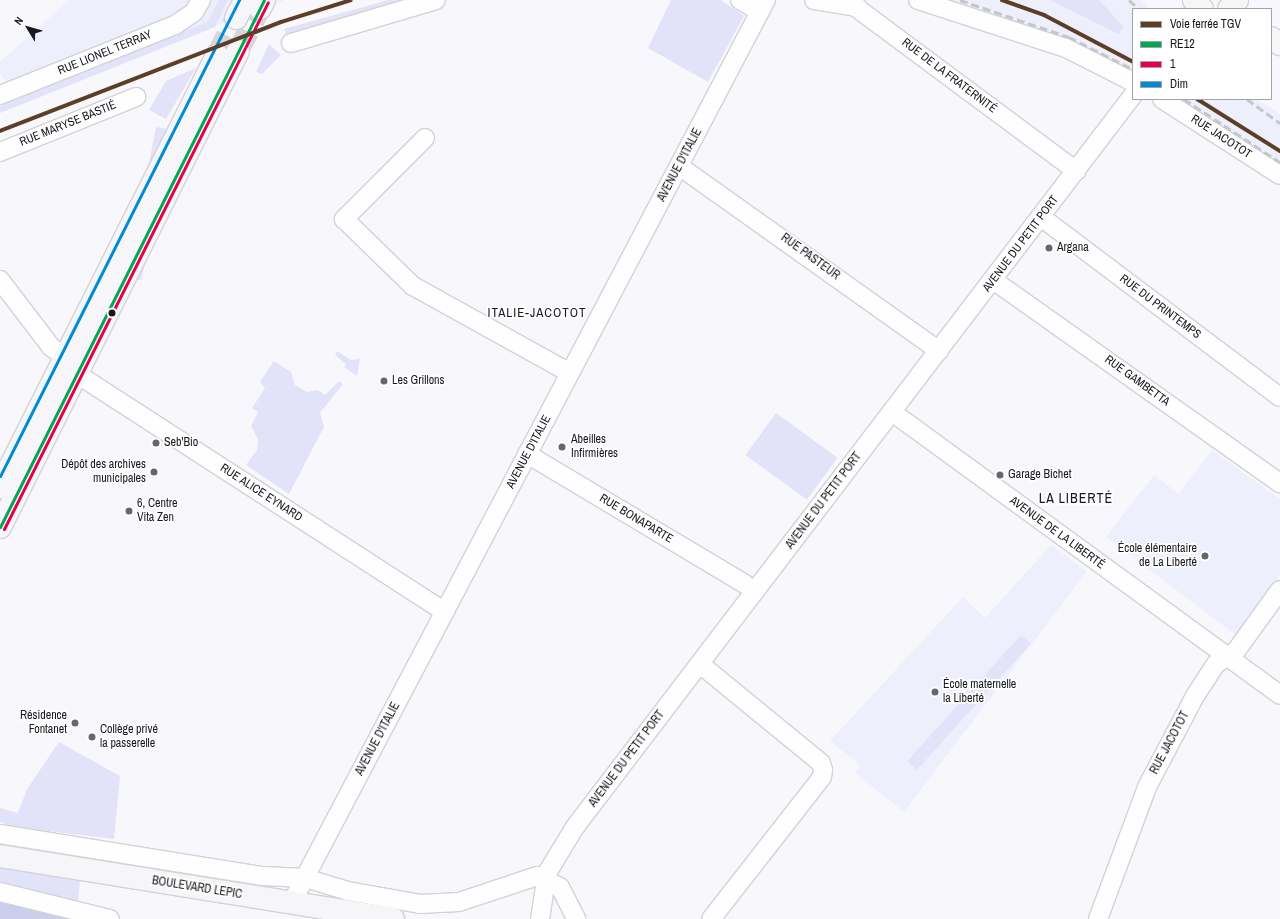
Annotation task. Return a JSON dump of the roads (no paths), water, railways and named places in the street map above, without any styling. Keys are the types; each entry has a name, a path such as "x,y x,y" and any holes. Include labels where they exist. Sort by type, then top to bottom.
{"main road":[{"path":"1194,0 1201,8"},
{"path":"1230,8 1237,0"},
{"path":"1244,0 1251,8"},
{"path":"0,487 71,365 238,51"},
{"path":"0,526 71,365 217,55"},
{"name":"BOULEVARD LEPIC","path":"0,856 291,904 393,919"}],"street":[{"name":"RUE LIONEL TERRAY","path":"0,95 175,25 194,12 201,0"},
{"path":"291,43 436,0"},
{"path":"740,0 763,6"},
{"name":"RUE DE LA FRATERNITÉ","path":"814,0 852,3 1076,171"},
{"path":"918,0 1066,48 1132,81"},
{"name":"AVENUE D'ITALIE","path":"291,904 763,6"},
{"name":"AVENUE DU PETIT PORT","path":"540,919 545,877 575,827 1132,96"},
{"name":"RUE MARYSE BASTIÉ","path":"0,152 136,97"},
{"name":"RUE JACOTOT","path":"1164,100 1280,175"},
{"path":"425,138 344,219 413,286 570,373"},
{"name":"RUE PASTEUR","path":"679,166 939,351"},
{"name":"RUE DU PRINTEMPS","path":"1041,217 1280,397"},
{"name":"RUE ALICE EYNARD","path":"0,280 43,336 71,365 445,612"},
{"name":"RUE GAMBETTA","path":"993,280 1280,483"},
{"name":"AVENUE DE LA LIBERTÉ","path":"892,412 1280,695"},
{"name":"RUE BONAPARTE","path":"527,454 745,584"},
{"name":"RUE JACOTOT","path":"1098,919 1147,787 1196,696 1216,664 1236,652 1280,590"},
{"path":"700,664 820,763 823,770 822,777 710,919"},
{"name":"BOULEVARD LEPIC","path":"0,834 263,876 305,878 348,891 440,904 482,895 527,876 545,877"},
{"path":"545,877 560,887 576,919"},
{"path":"0,892 110,919"},
{"path":"535,919 542,898"}],"tunnel":[{"path":"238,51 260,8"},
{"path":"217,55 236,18"}],"railway":[{"path":"960,0 1069,37 1132,68"},
{"path":"1129,0 1138,8"},
{"path":"1186,100 1280,162"},
{"path":"1248,100 1280,123"}],"rail line":[{"name":"TGV","path":"0,131 281,22 351,0"},
{"name":"TGV","path":"1002,0 1044,15 1132,61"},
{"name":"TGV","path":"1199,100 1280,151"}],"place":[{"name":"Argana","path":"1049,248"},
{"name":"Les Grillons","path":"384,381"},
{"name":"Seb'Bio","path":"156,443"},
{"name":"Abeilles Infirmières","path":"562,447"},
{"name":"Dépôt des archives municipales","path":"154,472"},
{"name":"Garage Bichet","path":"1000,475"},
{"name":"6, Centre Vita Zen","path":"129,511"},
{"name":"École élémentaire de La Liberté","path":"1205,556"},
{"name":"École maternelle la Liberté","path":"935,692"},
{"name":"Résidence Fontanet","path":"75,723"},
{"name":"Collège privé la passerelle","path":"92,737"}],"district":[{"name":"ITALIE-JACOTOT","path":"537,313"},
{"name":"LA LIBERTÉ","path":"1076,498"}]}
